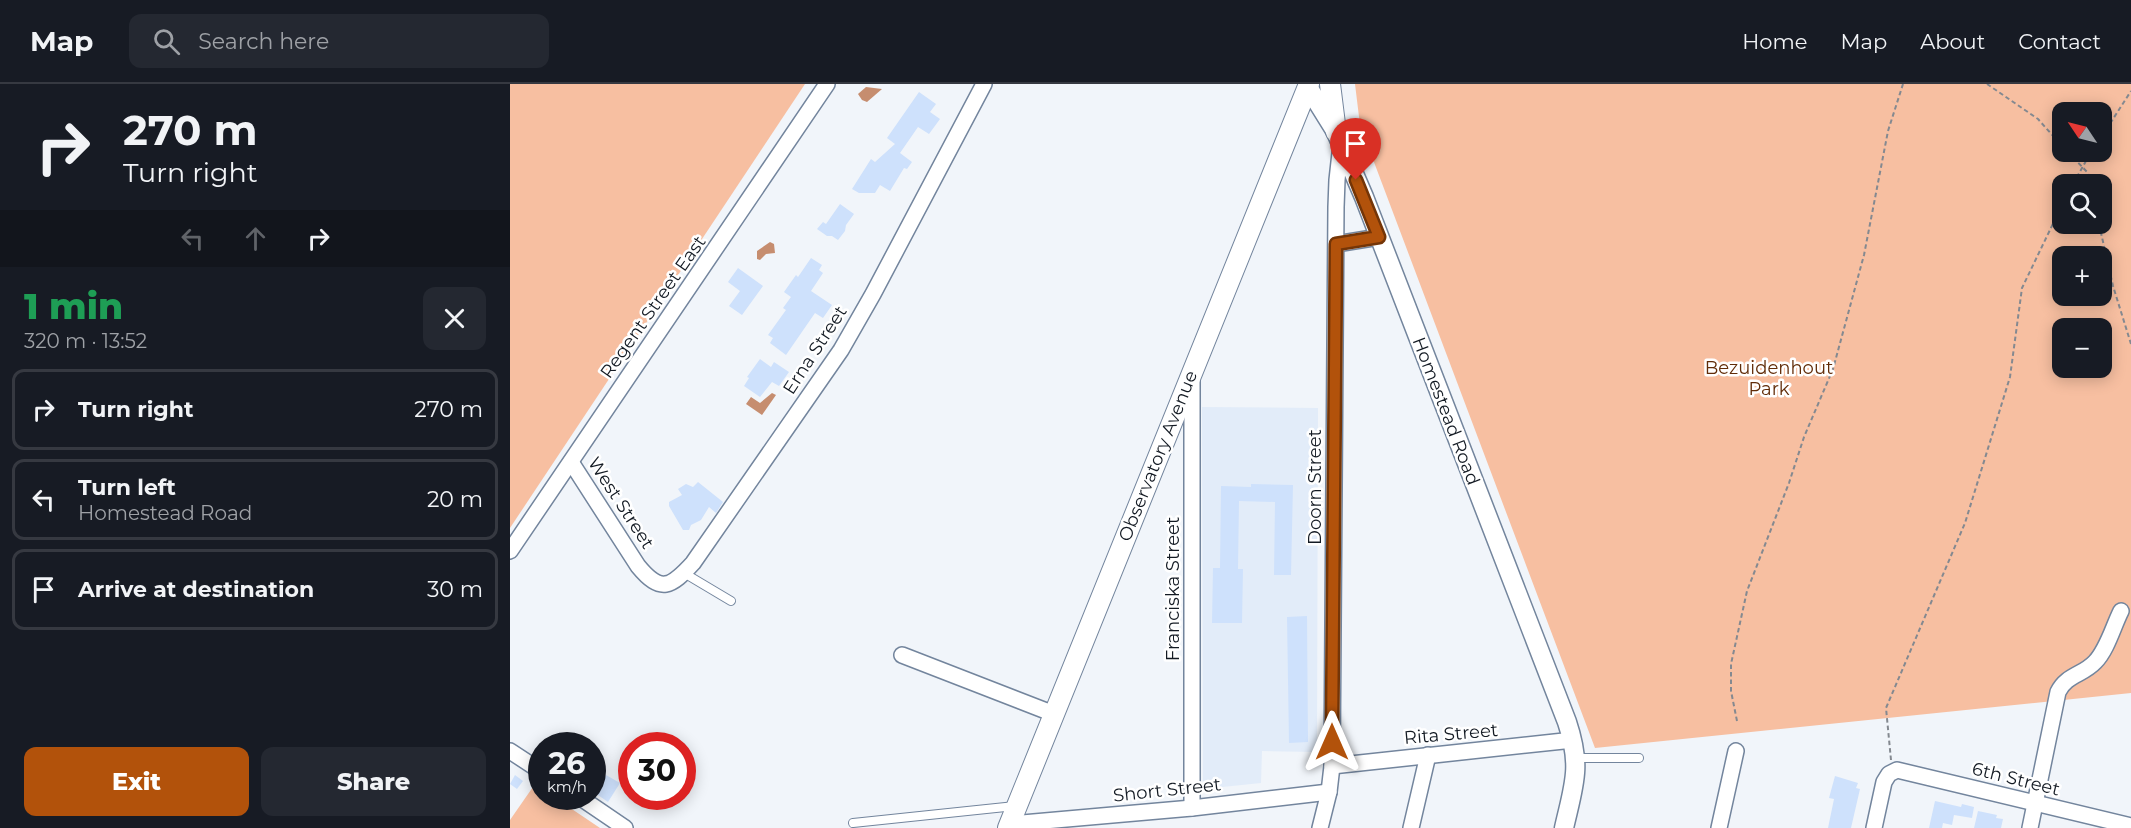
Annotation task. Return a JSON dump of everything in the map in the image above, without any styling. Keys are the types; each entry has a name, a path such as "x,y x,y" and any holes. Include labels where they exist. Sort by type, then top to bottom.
{"main road":[{"path":"1330,84 1338,138"},
{"name":"Observatory Avenue","path":"1012,819 1309,85"}],"street":[{"name":"Regent Street East","path":"510,551 827,84"},
{"name":"Erna Street","path":"684,573 841,350 984,84"},
{"name":"Homestead Road","path":"1309,85 1338,138 1379,237 1575,749"},
{"name":"Doorn Street","path":"1320,828 1329,792 1332,766 1338,138"},
{"path":"1336,244 1379,237"},
{"name":"Franciska Street","path":"1192,370 1192,808"},
{"name":"West Street","path":"571,462 648,578 658,584 671,584 684,573"},
{"path":"2030,828 2058,692 2067,678 2092,666 2098,659 2121,611"},
{"path":"902,655 1054,714"},
{"path":"1564,828 1575,782 1575,749"},
{"name":"Rita Street","path":"1332,766 1428,755 1575,749"},
{"path":"510,751 528,763"},
{"path":"1719,828 1736,751"},
{"path":"1411,828 1428,755"},
{"name":"6th Street","path":"1892,772 1900,771 2131,826"},
{"path":"1874,828 1884,782 1892,772"},
{"name":"Short Street","path":"1012,819 1192,808 1329,792"},
{"path":"599,810 625,828"}],"lane":[{"path":"684,573 732,601"},
{"path":"1575,749 1639,758"},
{"path":"853,823 1012,819"}],"path":[{"path":"1737,721 1731,690 1731,664 1747,591 1790,483 1804,437 1833,369 1864,255 1888,131 1903,84"},
{"path":"1987,84 2038,119 2052,135"},
{"path":"2112,120 2131,91"},
{"path":"2077,162 2088,174"},
{"path":"2077,174 2084,162"},
{"path":"1892,772 1886,708 1965,523 2010,377 2022,288 2052,226"},
{"path":"2101,234 2115,295 2131,344"}],"shaded area":[{"path":"866,87 882,89 867,102 862,100 858,94"},
{"path":"770,242 774,244 775,253 766,254 760,260 757,259 757,251"},
{"path":"772,393 776,395 762,415 746,404 751,397 760,403"},
{"path":"1202,407 1318,408 1317,752 1262,751 1261,783 1203,789"}],"green space":[{"path":"510,84 805,84 510,528"},
{"name":"Bezuidenhout Park","path":"1355,84 2131,84 2131,693 1595,748 1360,125"},
{"path":"528,794 528,810 573,810 600,828 510,828 510,820"}],"building":[{"path":"919,92 936,104 930,112 940,119 929,134 918,127 900,153 912,162 907,169 904,168 890,191 880,185 875,193 859,193 852,189 871,159 875,162 895,144 887,138"},
{"path":"840,204 854,214 838,240 817,229 823,222 826,224"},
{"path":"811,258 822,265 819,270 823,273 811,291 832,305 823,318 815,313 786,355 770,343 773,338 768,335 786,310 783,308 791,297 784,292"},
{"path":"738,268 763,286 742,315 729,306 740,291 728,282"},
{"path":"760,359 771,367 774,362 789,372 779,386 772,382 760,397 744,386 749,378 747,377"},
{"path":"698,482 723,502 716,513 709,507 701,520 691,525 689,530 683,530 669,502 682,495 678,489 686,484 693,487"},
{"path":"1251,484 1293,485 1291,575 1274,575 1275,502 1239,501 1238,569 1243,569 1242,623 1212,623 1213,568 1220,568 1221,486 1251,487"},
{"path":"1307,616 1308,742 1289,743 1287,617"},
{"path":"515,775 523,781 517,789 510,784"},
{"path":"606,775 618,782 618,786 608,802 606,801"},
{"path":"1835,776 1858,783 1856,788 1860,789 1851,828 1828,828 1834,799 1829,798"},
{"path":"1935,801 1961,807 1962,804 1974,807 1972,818 1954,815 1952,825 1943,823 1942,828 1929,828"},
{"path":"1978,811 1997,815 1996,818 2003,819 2001,828 1974,828"}],"route":[{"path":"1332,742 1336,244 1379,237 1356,180"}]}
